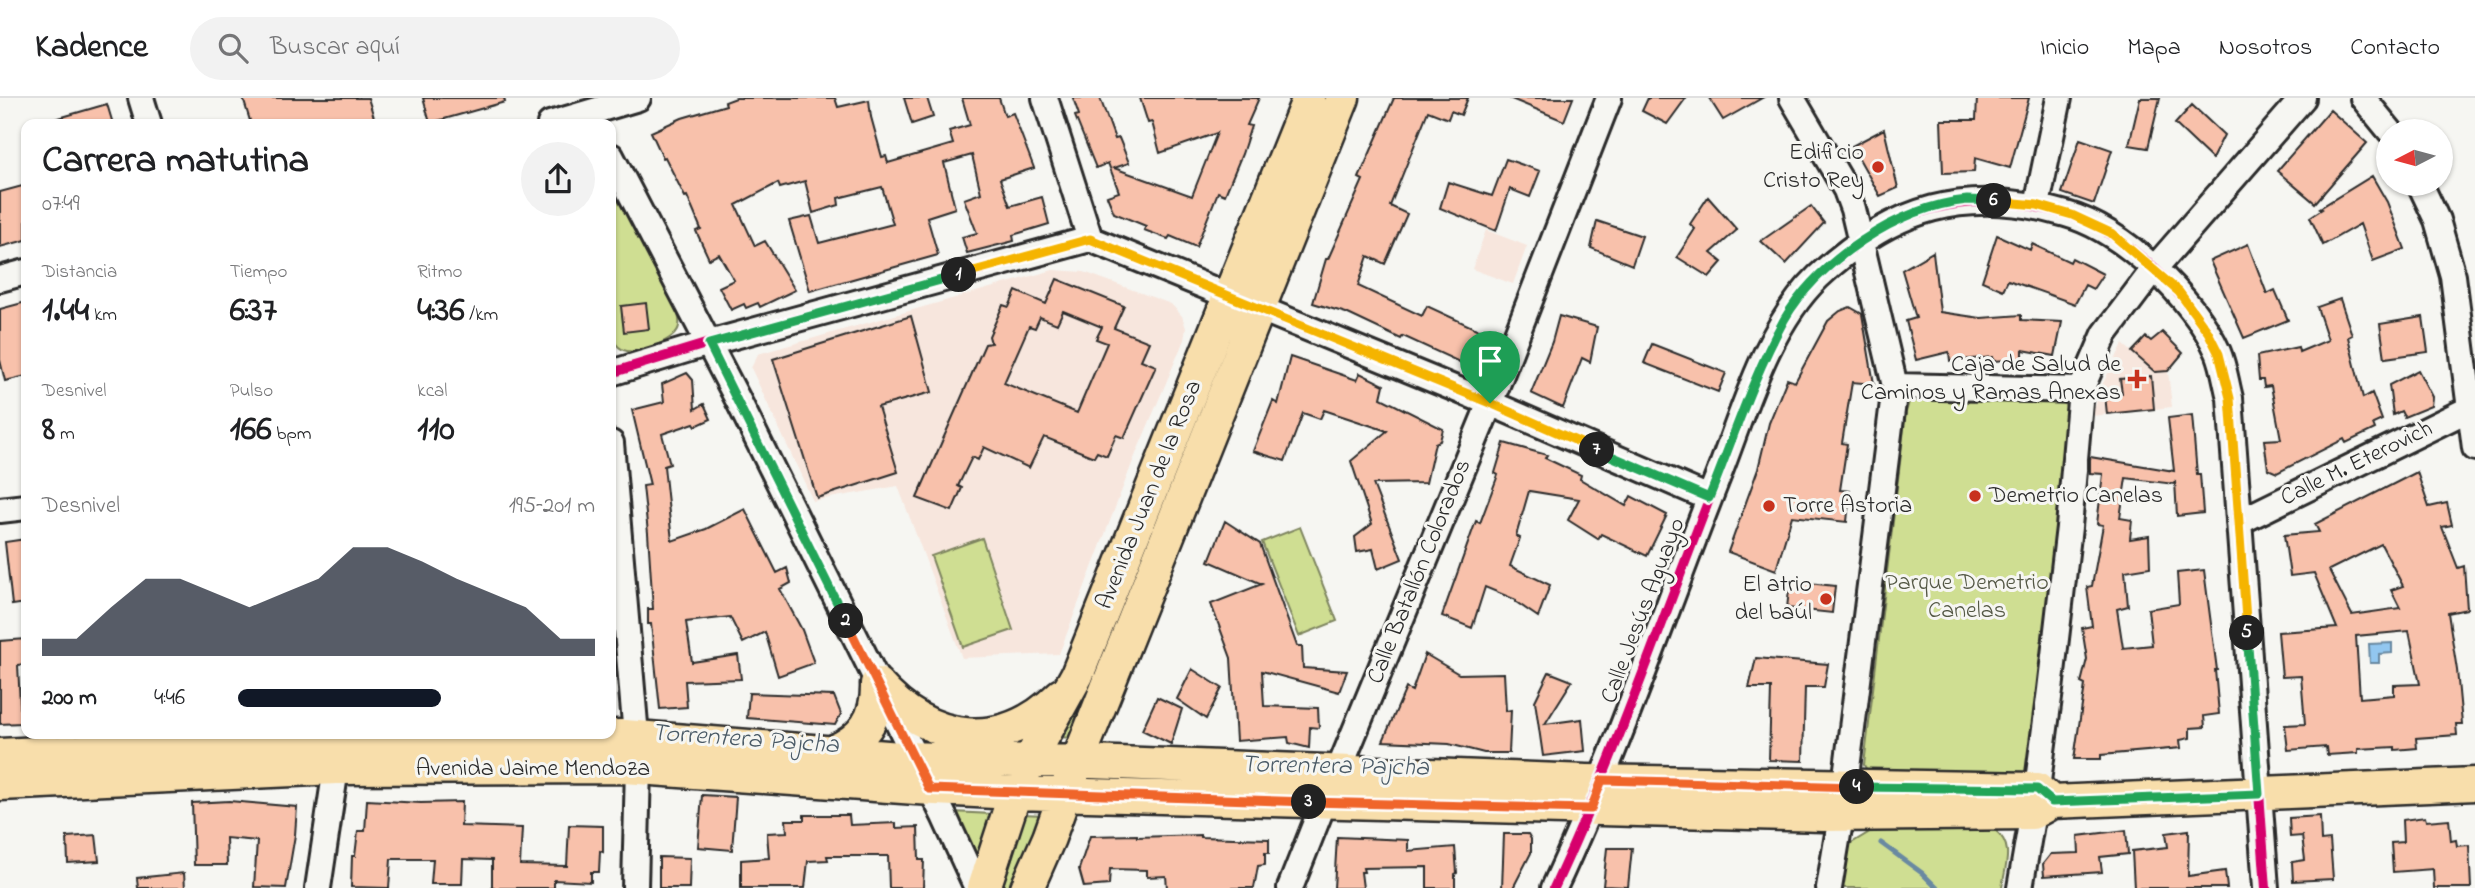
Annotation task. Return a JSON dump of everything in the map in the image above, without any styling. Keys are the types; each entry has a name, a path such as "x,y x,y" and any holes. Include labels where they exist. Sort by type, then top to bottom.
{"main road":[{"name":"Avenida Juan de la Rosa","path":"1027,888 1049,838 1244,301 1309,98"},
{"name":"Avenida Juan de la Rosa","path":"984,888 1015,793 1077,675 1244,301 1343,98"},
{"path":"877,684 909,715 949,732 971,734 993,733 1014,727 1038,715 1060,697 1077,675"},
{"path":"832,752 846,747 868,727 877,699 877,684"},
{"name":"Avenida Jaime Mendoza","path":"616,737 913,757 1338,772 1597,795"},
{"name":"Avenida Jaime Mendoza","path":"0,755 554,739"},
{"name":"Avenida Jaime Mendoza","path":"0,784 335,747 1015,793 1324,802 1597,795"},
{"path":"1597,795 1843,801 2040,801 2475,784"}],"street":[{"path":"141,98 147,119"},
{"path":"588,115 638,98"},
{"path":"1045,98 1090,239"},
{"name":"Calle Batallón Colorados","path":"1338,772 1490,403 1609,98"},
{"path":"1792,98 1846,190 1862,240 1895,386 1843,801 1829,888"},
{"path":"2037,205 2059,98"},
{"path":"2020,888 2040,801 2081,390 2105,334 2154,269 2303,98"},
{"path":"2363,98 2380,119"},
{"path":"616,166 709,344 977,888"},
{"path":"2426,196 2437,219 2453,275 2473,407 2475,448"},
{"name":"Calle Jesús Aguayo","path":"1554,888 1597,795 1709,498 1765,359 1786,318 1816,279 1862,240 1896,221 1967,200 2037,205 2072,215 2111,233 2179,292 2208,332 2219,354 2230,398 2266,888"},
{"path":"616,372 1090,239 1490,403 1709,498"},
{"path":"0,279 21,273"},
{"path":"1895,386 2081,390"},
{"name":"Calle M. Eterovich","path":"2239,522 2473,407"},
{"path":"616,502 636,736"},
{"path":"0,510 21,508"},
{"path":"318,888 335,747"},
{"path":"635,888 638,767"},
{"path":"1290,888 1324,802"}],"shaded area":[{"path":"1486,230 1527,246 1513,284 1472,269"},
{"path":"1053,270 1084,272 1171,304 1182,316 1186,328 1184,340 1133,461 1059,654 962,658 898,486 813,501 751,368 758,354"},
{"name":"Caja de Salud de Caminos y Ramas Anexas","path":"2123,344 2155,372 2168,371 2172,407 2092,416 2102,385"}],"green space":[{"path":"616,189 679,320 677,331 665,341 640,350 622,349 616,344"},
{"path":"1235,321 1242,324 1076,738 1056,737"},
{"name":"Parque Demetrio Canelas","path":"1914,398 2057,400 2071,408 2028,771 2023,774 1867,770 1864,765 1906,412 1909,402"},
{"path":"1300,527 1337,621 1299,636 1262,542"},
{"path":"982,538 1013,630 963,647 931,556"},
{"path":"952,812 992,814 976,862"},
{"path":"1021,814 1044,815 1014,888 999,888"},
{"path":"1873,830 1995,830 2007,850 2002,888 1832,888 1845,847"}],"water":[{"path":"2392,643 2392,653 2379,654 2379,663 2370,663 2369,644"}],"building":[{"path":"243,98 368,98 374,119 249,119"},
{"path":"423,98 504,98 505,102 444,119 429,119"},
{"path":"736,98 835,98 838,107 869,100 882,157 886,156 888,163 953,144 949,131 970,125 962,98 999,98 1005,116 1013,113 1034,168 1000,179 1010,206 1042,197 1049,224 1013,235 1014,241 967,253 962,237 977,233 964,199 981,193 972,155 944,163 955,208 927,217 938,255 810,291 789,221 811,216 819,243 893,224 882,187 838,198 839,205 813,213 805,181 780,188 778,183 736,205 755,246 765,241 795,290 760,307 758,303 746,308 744,304 731,310 719,287 734,280 719,254 709,259 696,231 701,229 687,196 685,197 665,157 663,158 651,132 682,118 726,105 725,102"},
{"path":"904,98 927,98 933,117 912,124"},
{"path":"1073,98 1100,98 1115,139 1119,138 1129,163 1114,168 1192,196 1217,133 1160,153 1152,122 1148,123 1140,98 1259,98 1247,125 1251,126 1242,154 1225,195 1218,192 1196,247 1170,236 1168,239 1144,230 1146,226 1114,213 1107,196 1119,192 1108,163 1096,168 1075,116 1079,115"},
{"path":"1394,98 1468,98 1461,115 1451,111 1448,119 1428,111 1390,206 1407,214 1385,264 1368,256 1358,286 1422,316 1427,306 1483,332 1468,366 1403,336 1401,339 1346,313 1313,303 1326,259 1363,180 1359,178"},
{"path":"1509,98 1573,98 1564,121"},
{"path":"1648,98 1686,98 1667,124 1642,111"},
{"path":"1709,98 1762,98 1723,120"},
{"path":"1977,98 2029,98 2010,168 1975,158 1974,172 1943,173 1941,120 1976,120"},
{"path":"2140,98 2160,98 2148,148 2129,145"},
{"path":"107,104 112,119 55,119"},
{"path":"2192,105 2224,135 2212,159 2175,124"},
{"path":"2330,110 2367,143 2315,203 2277,171"},
{"name":"Edificio Cristo Rey","path":"1884,129 1898,188 1880,196 1852,146"},
{"path":"2080,139 2112,150 2094,204 2062,193"},
{"path":"1506,159 1540,171 1530,197 1510,189 1496,231 1440,208 1448,182 1492,196"},
{"path":"2372,176 2376,183 2376,196 2384,196 2387,202 2405,249 2373,261 2360,224 2323,245 2310,217 2322,209 2320,208"},
{"path":"21,186 21,241 0,247 0,192"},
{"path":"1708,197 1737,230 1711,253 1722,262 1709,277 1677,257 1695,229 1690,224"},
{"path":"1811,206 1824,223 1786,264 1761,241"},
{"path":"1597,221 1642,236 1632,265 1591,248"},
{"path":"1997,235 2030,250 2032,244 2070,262 2072,258 2103,274 2093,289 2085,285 2075,304 2008,280 2003,290 1982,281"},
{"path":"2248,244 2267,294 2275,290 2288,320 2244,338 2210,261"},
{"path":"1933,252 1940,312 1981,318 2021,315 2021,320 2062,322 2055,356 2023,350 2023,359 1993,361 1993,357 1950,361 1949,352 1916,360 1906,321 1916,318 1902,270"},
{"path":"1057,279 1124,306 1114,328 1149,342 1141,360 1156,366 1124,438 1116,435 1107,456 1097,452 1094,457 1044,437 1029,468 984,447 978,460 972,457 958,486 962,488 952,511 917,498 985,344 991,343 989,336 1003,305 1009,307 1016,291 1046,304","holes":["1063,311 1102,327 1096,339 1107,343 1077,413 1004,383 1029,326 1035,328 1040,317 1057,324"]},
{"path":"2340,299 2352,335 2348,337 2363,398 2372,393 2382,420 2373,424 2375,429 2346,443 2344,439 2277,473 2268,469 2264,440 2281,439 2271,386 2264,387 2263,380 2259,380 2257,356 2298,347 2299,352 2328,340 2317,307"},
{"path":"21,303 21,377 5,381 0,360 0,309"},
{"path":"646,303 649,329 624,332 621,306"},
{"path":"1850,307 1862,314 1874,384 1852,382 1842,443 1847,444 1840,490 1850,491 1847,522 1792,516 1776,570 1728,552 1758,469 1769,423 1787,379 1795,382 1828,321"},
{"path":"911,316 932,392 878,407 898,472 817,498 773,359"},
{"path":"1559,316 1597,327 1590,362 1582,358 1563,408 1531,393 1552,342"},
{"path":"2423,317 2428,352 2385,358 2380,324"},
{"path":"2162,332 2183,353 2168,371 2155,372 2132,352 2146,337 2151,341"},
{"path":"1652,344 1726,373 1718,392 1644,363"},
{"path":"1290,357 1357,380 1360,373 1384,385 1381,398 1443,429 1440,441 1435,443 1426,483 1373,484 1402,559 1378,569 1373,549 1357,552 1355,537 1372,524 1351,461 1387,431 1324,410 1320,419 1303,413 1285,461 1253,451 1273,401 1278,404"},
{"path":"2418,370 2432,397 2431,406 2404,417 2401,411 2393,415 2389,385"},
{"path":"687,373 693,380 695,409 704,404 711,419 696,426 694,423 662,434 670,464 664,466 672,541 706,529 745,509 777,573 787,568 791,583 780,589 802,630 814,663 778,676 765,632 743,643 730,617 686,622 692,662 738,655 741,679 685,681 687,707 660,709 651,624 648,624 648,609 653,609 643,486 650,485 632,410 664,402 662,384"},
{"path":"2151,376 2154,409 2107,414 2105,395 2122,393 2120,379"},
{"path":"2192,415 2203,513 2177,516 2175,481 2174,484 2126,478 2120,518 2132,520 2130,539 2149,536 2150,567 2125,571 2128,606 2117,609 2123,648 2152,645 2148,609 2179,604 2177,573 2204,570 2217,670 2219,714 2204,716 2205,727 2190,728 2190,738 2180,740 2181,748 2101,755 2101,759 2074,759 2085,685 2081,683 2087,659 2082,628 2092,626 2087,587 2092,586 2103,525 2097,524 2103,474 2090,473 2090,457 2174,471 2168,418"},
{"path":"1504,443 1547,455 1545,458 1581,475 1580,479 1626,506 1631,496 1667,515 1647,556 1601,534 1598,539 1568,520 1579,499 1529,491 1516,536 1520,538 1510,566 1550,585 1538,617 1516,600 1485,587 1472,628 1442,616 1476,521 1480,523 1498,475 1495,473"},
{"path":"2417,472 2429,507 2447,503 2452,525 2442,527 2458,568 2464,566 2467,609 2448,613 2462,724 2456,724 2457,735 2416,738 2417,748 2395,750 2395,747 2358,749 2358,753 2327,755 2326,747 2288,750 2285,725 2305,724 2301,676 2282,677 2278,632 2337,628 2314,573 2290,576 2284,535 2319,532 2315,524","holes":["2381,544 2403,586 2391,590 2400,608 2352,615 2329,570","2409,631 2420,684 2394,685 2394,695 2360,698 2356,636"]},
{"path":"1225,521 1260,544 1297,646 1302,646 1303,668 1347,671 1339,692 1262,671 1264,706 1318,708 1319,728 1310,727 1309,748 1289,743 1288,737 1236,741 1231,658 1211,604 1262,584 1209,561"},
{"path":"21,540 21,604 12,605 5,542"},
{"path":"1790,581 1835,586 1832,613 1787,608"},
{"path":"21,639 21,665 18,665 21,723 0,724 0,641"},
{"path":"1425,654 1459,674 1504,673 1506,711 1511,710 1509,753 1484,753 1449,744 1383,741 1406,688 1412,691"},
{"path":"1756,658 1828,664 1824,687 1805,687 1803,761 1769,760 1771,688 1749,688"},
{"path":"1192,669 1222,688 1206,719 1177,699"},
{"path":"1549,672 1572,681 1545,724 1582,719 1585,751 1543,756 1535,701"},
{"path":"749,693 834,696 841,714 835,725 747,718"},
{"path":"1157,697 1182,709 1171,744 1142,730"},
{"path":"702,795 736,797 732,850 698,847"},
{"path":"367,800 462,802 461,826 522,828 520,865 567,866 569,825 603,826 603,852 600,851 599,872 591,872 591,882 554,880 554,888 492,888 492,860 463,859 462,884 431,884 433,859 391,859 389,888 351,887 352,856 355,856 358,831 365,831"},
{"path":"229,801 297,807 286,888 254,887 257,841 226,838 227,865 194,865 192,803"},
{"path":"804,815 849,815 850,825 896,823 896,828 918,827 919,860 924,860 923,888 889,888 888,856 827,856 828,860 808,861 805,888 741,888 741,860 769,858 767,833 787,832 786,820 804,820"},
{"path":"2320,816 2321,841 2330,840 2333,879 2293,881 2292,862 2305,860 2302,836 2290,837 2289,818"},
{"path":"2425,817 2426,821 2449,819 2451,841 2456,840 2457,846 2469,845 2471,888 2434,888 2433,869 2393,872 2391,843 2403,842 2402,820"},
{"path":"2126,830 2128,854 2100,857 2102,872 2044,876 2043,864 2051,854 2079,853 2078,836"},
{"path":"2189,830 2188,876 2225,871 2227,888 2134,888 2132,851 2168,847 2166,833"},
{"path":"1504,834 1528,834 1531,839 1531,853 1513,888 1502,888"},
{"path":"96,835 99,861 68,863 67,837"},
{"path":"1090,836 1269,839 1269,853 1265,853 1265,865 1258,866 1254,888 1167,888 1166,876 1147,877 1147,870 1110,869 1109,885 1084,887 1079,869"},
{"path":"1337,837 1408,840 1408,851 1455,847 1455,888 1427,888 1427,867 1363,868 1363,888 1334,888"},
{"path":"1607,848 1632,848 1628,887 1603,886"},
{"path":"659,857 690,858 689,888 659,888"},
{"path":"184,873 185,888 138,888 137,878"}],"waterway":[{"name":"Torrentera Pajcha","path":"983,775 1000,776"},
{"name":"Torrentera Pajcha","path":"1205,782 1227,783"},
{"name":"Torrentera Pajcha","path":"1881,843 1922,873 1937,888"}],"cycle path":[{"path":"1554,888 1619,734 1748,396 1785,319 1818,277 1874,234 1933,208 1996,202 2066,214 2088,222 2133,250 2192,310 2218,352 2230,398 2266,888"},
{"path":"616,371 709,343 1090,239 1490,403 1709,498"}],"place":[{"name":"Edificio Cristo Rey","path":"1878,167"},
{"name":"Caja de Salud de Caminos y Ramas Anexas","path":"2137,379"},
{"name":"Demetrio Canelas","path":"1975,496"},
{"name":"Torre Astoria","path":"1769,506"},
{"name":"El atrio del baúl","path":"1826,599"}],"route":[{"path":"1967,200 2037,205 2072,215 2111,233 2179,292 2208,332 2223,367 2230,398 2259,794 2052,802 2037,789 1602,780 1591,809 1576,809 929,789 709,344 1090,239 1490,403 1709,498 1765,359 1786,318 1816,279 1862,240 1896,221 1967,200"}]}
